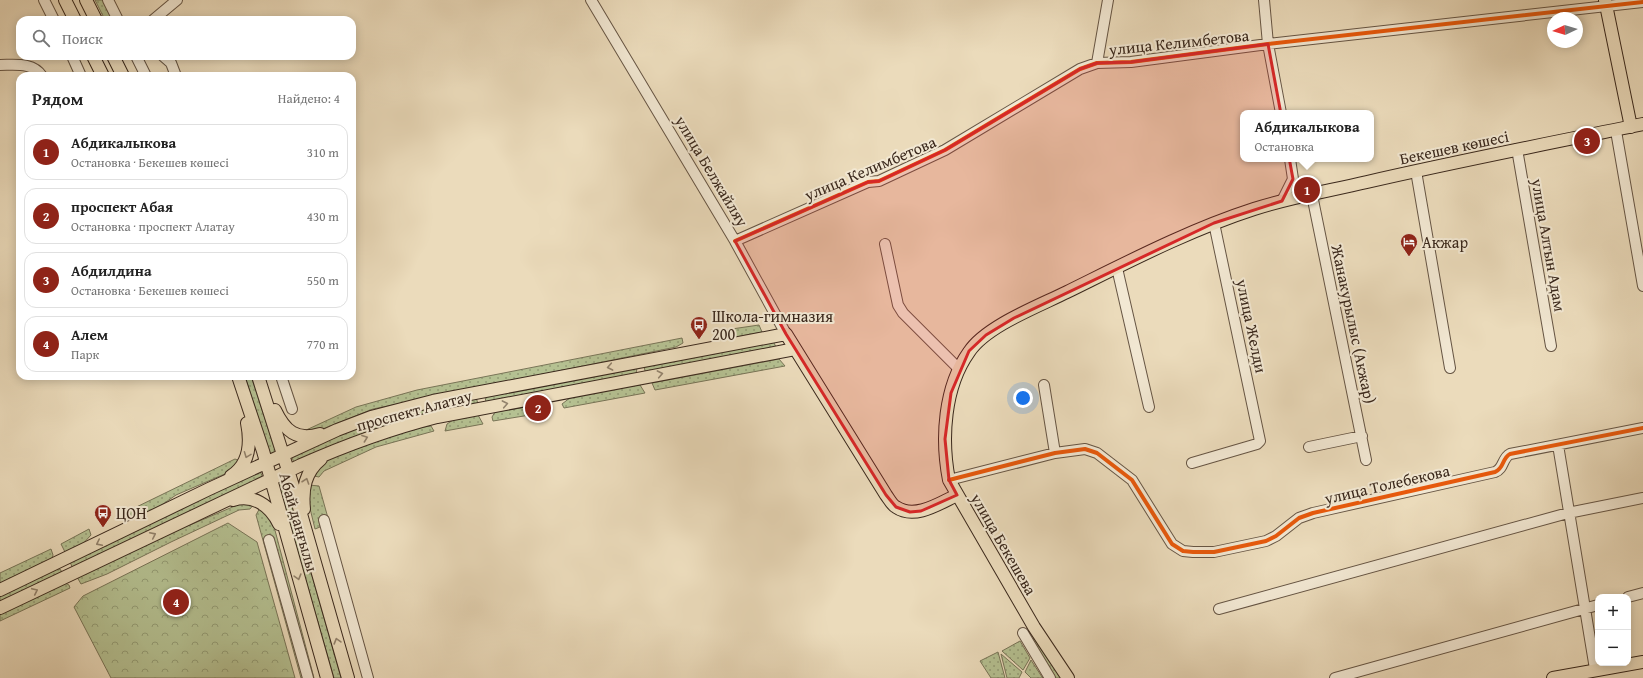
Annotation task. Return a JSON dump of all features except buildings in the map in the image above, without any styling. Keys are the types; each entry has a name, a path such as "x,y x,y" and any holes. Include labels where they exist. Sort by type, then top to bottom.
{"main road":[{"path":"65,0 73,16"},
{"path":"86,0 94,16"},
{"path":"1605,3 1631,127"},
{"path":"95,60 101,72"},
{"path":"115,60 121,72"},
{"name":"Бекешев көшесі","path":"1117,268 1171,241 1214,223 1282,201 1517,149 1616,131 1643,124"},
{"name":"улица Бекешева","path":"1068,678 1034,627 949,480 945,461 947,414 951,393 959,369 969,350 986,335 1014,318 1117,268"},
{"name":"улица Белжайляу","path":"786,334 886,495 896,507 910,512 921,511 957,495"},
{"name":"проспект Алатау","path":"0,590 209,489 337,430 371,417 480,392 786,334"},
{"name":"проспект Алатау","path":"0,608 270,479 344,446 398,427 437,417 795,349"},
{"path":"638,362 643,377"},
{"path":"209,489 235,473 242,466 250,446 238,380"},
{"name":"Абай даңғылы","path":"238,380 266,464 327,678"},
{"path":"260,380 307,534 348,678"},
{"path":"261,380 281,423 296,435 314,436 337,430"},
{"path":"480,392 485,408"},
{"path":"307,534 303,499 304,488 308,476 313,467 320,460 344,446"},
{"path":"214,505 240,498 248,498 260,502 276,516 287,540"},
{"path":"1553,678 1595,669 1643,662"}],"street":[{"path":"44,0 52,16"},
{"path":"108,0 116,16"},
{"path":"158,16 177,0"},
{"name":"улица Белжайляу","path":"591,0 735,241 786,334"},
{"path":"1097,63 1108,0"},
{"path":"1264,0 1268,44 1280,110"},
{"name":"улица Келимбетова","path":"735,241 868,182 879,182 945,150 1080,70 1097,63 1131,62 1605,3 1643,2"},
{"path":"74,60 79,72"},
{"path":"138,60 144,72"},
{"path":"168,60 171,63 174,72"},
{"path":"0,65 22,65 40,72"},
{"path":"1616,131 1643,286"},
{"name":"улица Алтын Адам","path":"1517,149 1551,346"},
{"path":"1282,201 1293,180 1290,162"},
{"path":"1416,171 1450,368"},
{"name":"Жанакурылыс (Акжар)","path":"1312,195 1366,460"},
{"name":"улица Желди","path":"1192,463 1257,444 1260,441 1214,223"},
{"path":"885,244 898,305 903,313 959,369"},
{"path":"1117,268 1149,407"},
{"path":"282,380 292,409"},
{"path":"949,480 1055,453 1044,385"},
{"path":"1595,669 1568,513 1558,445 1643,428"},
{"path":"1309,447 1362,436"},
{"name":"улица Толебекова","path":"1055,453 1085,450 1097,453 1116,466 1132,480 1172,544 1183,551 1214,552 1266,541 1276,536 1299,518 1313,513 1495,472 1500,469 1505,458 1510,454 1558,445"},
{"path":"1219,609 1568,513 1643,498"},
{"path":"324,520 368,678"},
{"path":"269,540 308,678"},
{"path":"1631,596 1643,593"},
{"path":"1335,678 1595,606"},
{"path":"1023,633 1050,678"}],"highlighted area":[{"path":"1268,44 1293,179 1282,201 1214,223 1014,318 986,335 969,351 951,393 945,439 949,480 957,495 921,511 910,512 896,507 886,495 786,334 735,241 868,182 879,181 945,150 1080,69 1097,63 1131,62"}],"green space":[{"path":"95,0 105,0 112,16 103,16"},
{"path":"759,325 762,332 736,337 720,337 718,331"},
{"path":"682,338 683,343 676,347 373,409 320,430 304,431 356,407 417,390"},
{"path":"773,341 777,349 648,372 645,371 644,366"},
{"path":"779,359 785,366 655,390 652,383"},
{"path":"637,368 636,374 486,402 485,397"},
{"path":"246,380 252,380 276,453 270,455"},
{"path":"640,385 645,393 564,408 562,404 575,394"},
{"path":"476,397 478,404 374,429 294,462 292,458 294,455 339,434 393,415"},
{"path":"526,407 530,415 493,421 492,417 495,412"},
{"path":"478,415 483,424 445,431 447,424 456,418"},
{"path":"431,426 434,431 376,447 324,471 319,477 314,476 321,465 329,459 342,453 374,441 407,431"},
{"path":"235,459 240,461 227,473 176,495 153,511 140,517 122,520 120,515"},
{"path":"260,471 263,478 73,569 70,562"},
{"path":"282,479 285,481 341,678 334,678 278,483 279,480"},
{"path":"309,485 319,486 373,678 370,678 325,519 319,521 320,527 315,529 307,496"},
{"path":"242,503 254,504 250,509 239,510 107,574 81,584 77,577 165,533 190,525"},
{"path":"261,506 272,519 314,678 311,678 271,535 266,537 305,678 301,678 256,515"},
{"path":"228,523 257,542 295,678 111,678 74,607 83,596"},
{"path":"89,529 91,535 79,548 66,554 61,544"},
{"path":"51,549 53,555 52,559 0,584 0,573"},
{"path":"57,568 61,570 61,575 0,604 0,595"},
{"path":"65,583 69,585 70,588 0,621 0,613"},
{"path":"1034,633 1061,678 1056,678 1033,640"},
{"path":"1020,641 1030,658 1023,670 1002,651"},
{"path":"998,652 1005,678 991,678 980,661"},
{"path":"1001,654 1022,672 1019,678 1007,678"},
{"path":"1031,660 1043,678 1031,678 1025,672"}],"cycle path":[{"path":"735,241 868,182 879,181 945,150 1080,69 1097,63 1131,62 1268,44 1643,2"},
{"path":"949,480 1055,453 1085,449 1097,453 1132,480 1172,544 1183,551 1214,552 1266,541 1276,536 1299,518 1313,513 1495,472 1498,471 1507,456 1510,454 1643,428"}],"place":[{"name":"Абдилдина","path":"1587,141"},
{"name":"Абдикалыкова","path":"1307,190"},
{"name":"Акжар","path":"1409,257"},
{"name":"Школа-гимназия 200","path":"699,340"},
{"name":"проспект Абая","path":"538,408"},
{"name":"ЦОН","path":"103,528"},
{"name":"Алем","path":"176,602"}]}
